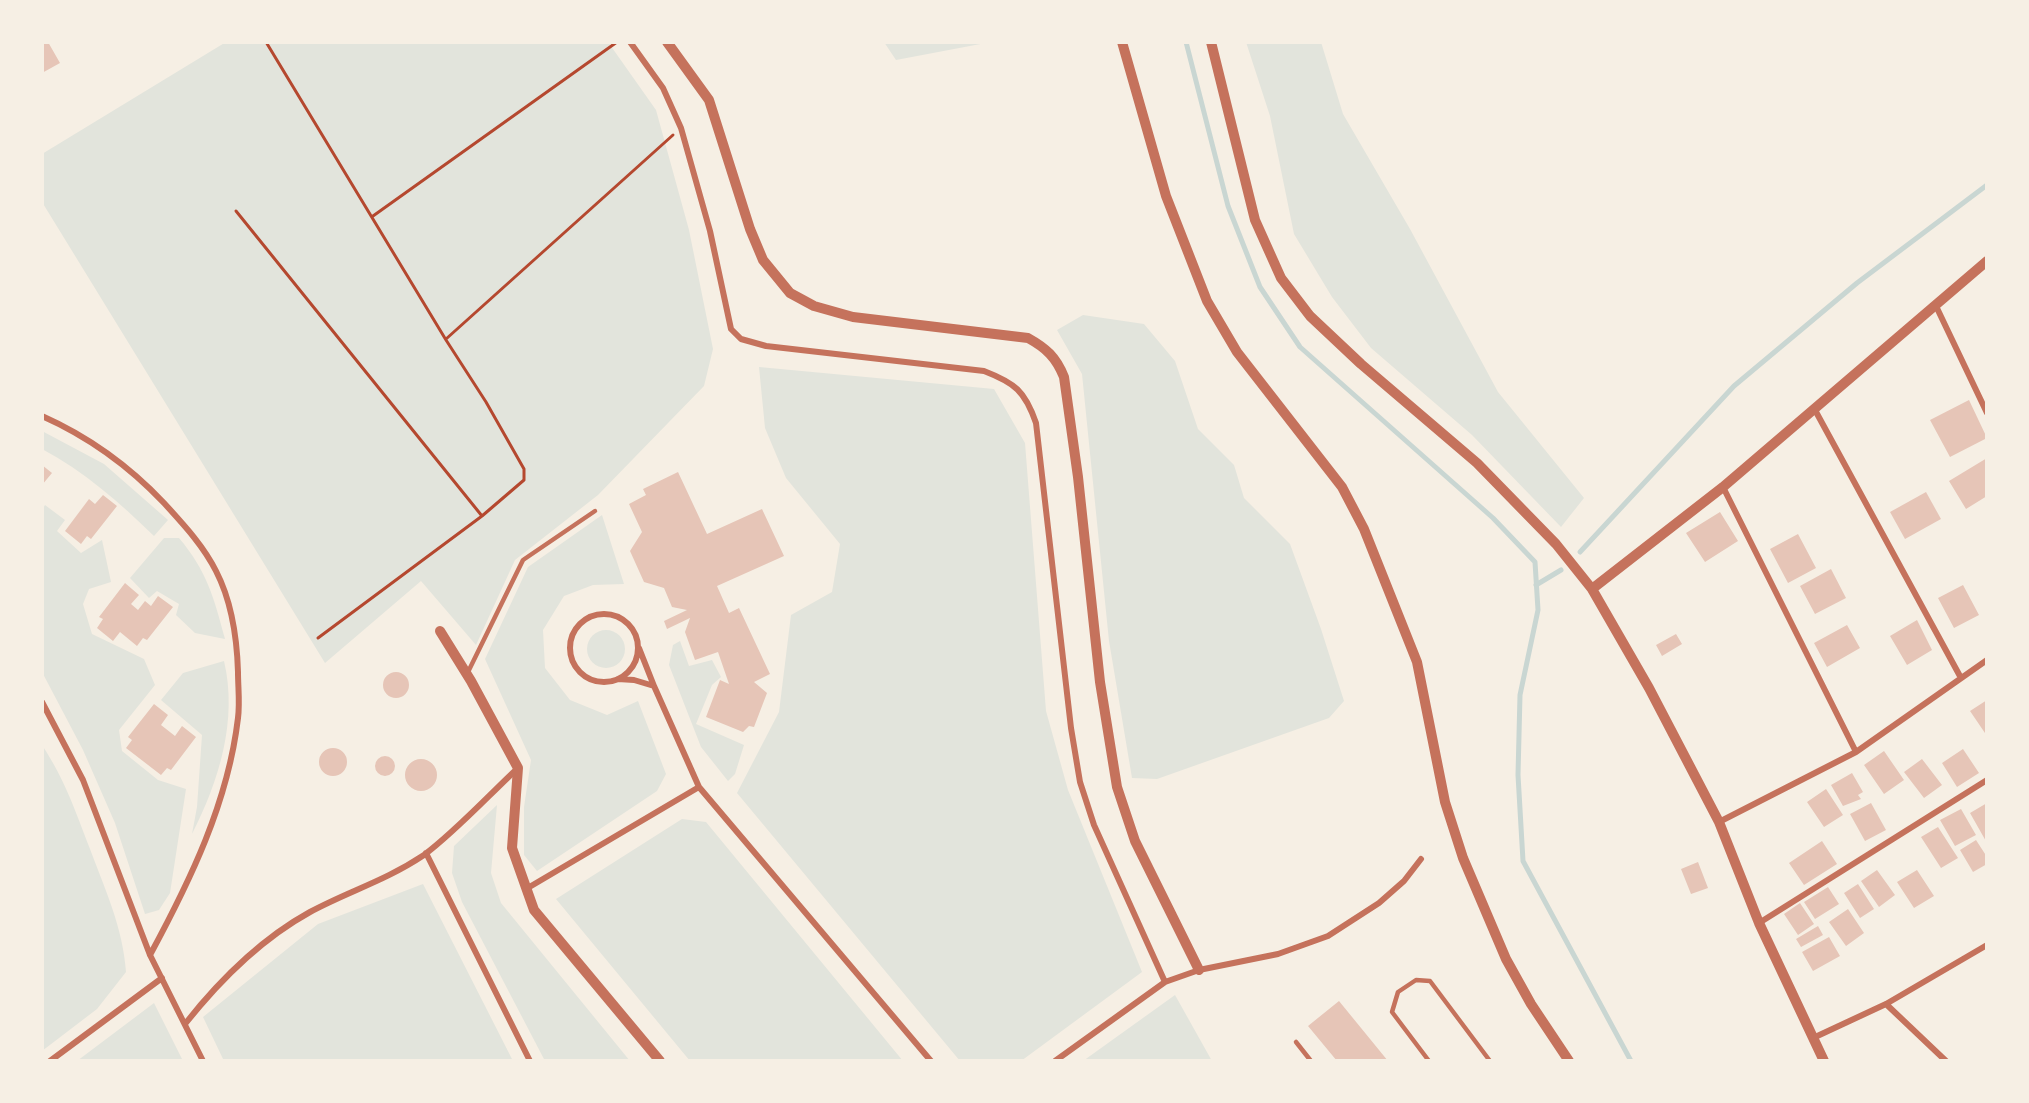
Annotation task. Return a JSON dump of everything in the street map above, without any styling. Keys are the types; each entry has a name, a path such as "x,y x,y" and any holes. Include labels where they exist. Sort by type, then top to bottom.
{"street":[{"path":"630,42 663,88 681,128 710,231 731,329 741,339 766,346 984,371 1004,378 1025,395 1036,423 1071,728 1080,782 1094,825 1165,982"},
{"path":"667,42 700,85 712,107 754,240 763,260 790,293 814,306 853,317 1028,338 1042,346 1059,365 1064,377 1078,477 1100,681 1117,787 1135,841 1199,970"},
{"path":"1122,42 1166,196 1207,301 1237,352 1342,487 1364,529 1417,662 1445,802 1463,858 1506,959 1531,1004 1569,1061"},
{"path":"1211,42 1255,220 1281,278 1310,316 1361,364 1477,463 1556,544 1592,589 1649,688 1719,822 1759,923 1824,1061"},
{"path":"1592,589 1723,487 1987,261"},
{"path":"1936,306 1987,413"},
{"path":"1815,410 1961,678"},
{"path":"42,417 67,428 111,457 153,492 184,524 216,571 233,617 239,716 227,778 188,885 150,955"},
{"path":"1723,487 1856,752"},
{"path":"654,686 634,680 596,681 578,671 570,651 574,631 582,622 603,614 625,622 637,642 699,787 931,1061"},
{"path":"440,631 518,768 512,848 534,910 660,1061"},
{"path":"617,679 634,664 637,642"},
{"path":"1719,822 1856,752 1987,660"},
{"path":"42,702 83,780 150,955 203,1061"},
{"path":"42,715 50,715"},
{"path":"185,1024 213,988 288,924 311,911 383,880 426,853 518,768"},
{"path":"1759,923 1987,780"},
{"path":"526,889 699,787"},
{"path":"426,853 530,1061"},
{"path":"1055,1061 1165,982 1199,970 1278,954 1328,936 1379,903 1404,881 1421,859"},
{"path":"1813,1038 1886,1004 1987,945"},
{"path":"50,1061 162,978"},
{"path":"1886,1004 1946,1061"}],"lane":[{"path":"467,675 523,560 596,512"},
{"path":"1429,1061 1392,1012 1398,992 1416,980 1430,981 1490,1061"},
{"path":"1296,1042 1311,1061"}],"path":[{"path":"266,42 446,340 486,402 524,469 524,480 482,516 318,638"},
{"path":"373,216 617,42"},
{"path":"446,340 681,128"},
{"path":"237,211 482,516"}],"shaded area":[{"path":"226,42 608,42 656,110 689,230 713,349 704,386 598,495 515,560 476,645 421,581 325,663 42,202 42,154"},
{"path":"884,42 991,42 896,60"},
{"path":"1246,42 1321,42 1343,114 1410,229 1498,392 1584,498 1561,527 1472,435 1371,348 1332,297 1294,234 1270,116"},
{"path":"1083,315 1144,324 1175,361 1198,429 1234,465 1244,498 1290,544 1344,701 1329,718 1157,779 1132,778 1109,641 1082,374 1057,330"},
{"path":"759,367 994,389 1025,443 1046,711 1068,790 1142,972 1021,1061 960,1061 737,793 779,712 791,615 832,592 840,544 786,478 765,428"},
{"path":"42,431 104,464 168,520 154,536 101,488 42,449"},
{"path":"45,505 65,520 57,531 81,553 102,540 111,582 89,589 83,604 92,634 144,659 155,685 119,730 122,751 158,780 186,789 170,893 159,910 145,914 115,823 83,750 42,672 42,510"},
{"path":"602,515 624,584 593,585 564,596 543,630 545,668 570,700 607,715 638,701 666,774 657,791 537,871 524,855 524,807 531,760 485,659 528,567"},
{"path":"164,538 179,538 189,550 213,598 225,639 195,633 176,615 179,604 157,591 149,598 130,578"},
{"path":"606,630 619,636 625,649 619,662 606,668 593,662 587,649 593,636"},
{"path":"680,641 689,666 712,660 721,677 712,685 696,724 744,745 735,774 728,781 701,747 669,665 673,645"},
{"path":"224,661 229,705 223,750 218,772 192,834 197,807 202,735 161,700 183,673"},
{"path":"42,745 69,795 107,894 121,940 126,972 97,1009 42,1051"},
{"path":"497,805 491,873 501,903 630,1061 545,1061 462,902 452,873 454,846"},
{"path":"682,819 706,822 903,1061 690,1061 556,899"},
{"path":"423,884 513,1061 224,1061 203,1017 318,924"},
{"path":"1175,995 1212,1061 1083,1061"},
{"path":"154,1003 183,1061 77,1061"}],"building":[{"path":"42,42 48,42 60,63 42,73"},
{"path":"1969,400 1987,438 1950,457 1930,420"},
{"path":"1987,458 1987,496 1966,509 1949,481"},
{"path":"42,465 52,473 42,485"},
{"path":"678,472 707,534 762,509 784,556 717,586 729,613 739,608 770,674 754,682 767,693 754,727 749,726 743,732 706,717 720,680 729,684 718,652 695,660 685,632 690,618 667,629 664,621 687,610 672,607 664,588 644,582 630,551 642,532 629,504 646,495 643,489"},
{"path":"1926,492 1941,519 1905,539 1890,512"},
{"path":"103,495 117,506 91,539 87,536 81,544 65,531 89,499 95,504"},
{"path":"1720,512 1738,541 1705,562 1686,533"},
{"path":"1798,534 1816,568 1788,583 1770,549"},
{"path":"1831,569 1846,598 1815,614 1800,586"},
{"path":"125,583 139,595 131,604 138,610 145,601 151,606 158,596 173,607 147,640 143,638 137,646 120,632 113,641 97,628 103,619 99,617"},
{"path":"1963,585 1979,615 1954,628 1938,598"},
{"path":"1917,620 1932,650 1907,665 1890,636"},
{"path":"1847,625 1860,648 1827,667 1814,643"},
{"path":"1676,634 1682,644 1662,656 1656,645"},
{"path":"396,672 405,676 409,685 405,694 396,698 387,694 383,685 387,676"},
{"path":"1987,700 1987,736 1970,711"},
{"path":"154,704 168,715 161,725 175,736 182,726 196,737 171,770 167,768 161,775 126,748 132,740 128,737"},
{"path":"333,748 343,752 347,762 343,772 333,776 323,772 319,762 323,752"},
{"path":"1963,749 1979,773 1957,787 1942,763"},
{"path":"1884,751 1904,780 1884,794 1864,765"},
{"path":"385,756 392,759 395,766 392,773 385,776 378,773 375,766 378,759"},
{"path":"421,759 432,764 437,775 432,786 421,791 410,786 405,775 410,764"},
{"path":"1922,759 1942,785 1924,798 1904,772"},
{"path":"1852,773 1863,792 1858,795 1861,799 1843,806 1831,785"},
{"path":"1826,789 1843,815 1824,827 1807,802"},
{"path":"1871,803 1886,830 1865,841 1850,814"},
{"path":"1987,803 1987,843 1970,813"},
{"path":"1961,809 1976,835 1955,846 1940,820"},
{"path":"1938,827 1958,858 1941,868 1921,837"},
{"path":"1976,840 1987,857 1987,864 1973,872 1960,850"},
{"path":"1822,841 1837,864 1804,885 1789,863"},
{"path":"1698,862 1708,888 1691,894 1681,869"},
{"path":"1877,870 1895,895 1879,907 1861,881"},
{"path":"1917,870 1934,896 1914,908 1897,882"},
{"path":"1858,884 1874,909 1860,918 1844,893"},
{"path":"1828,887 1839,904 1815,919 1804,902"},
{"path":"1800,903 1814,924 1798,935 1784,914"},
{"path":"1848,909 1864,933 1846,946 1829,922"},
{"path":"1818,926 1823,935 1801,947 1796,939"},
{"path":"1829,937 1840,956 1813,971 1802,952"},
{"path":"1339,1001 1388,1061 1337,1061 1308,1026"}],"waterway":[{"path":"1186,42 1228,206 1260,287 1300,347 1493,518 1535,562 1538,610 1520,695 1518,775 1523,861 1631,1061"},
{"path":"1580,552 1734,386 1857,283 1987,185"},
{"path":"1536,585 1561,570"}]}
